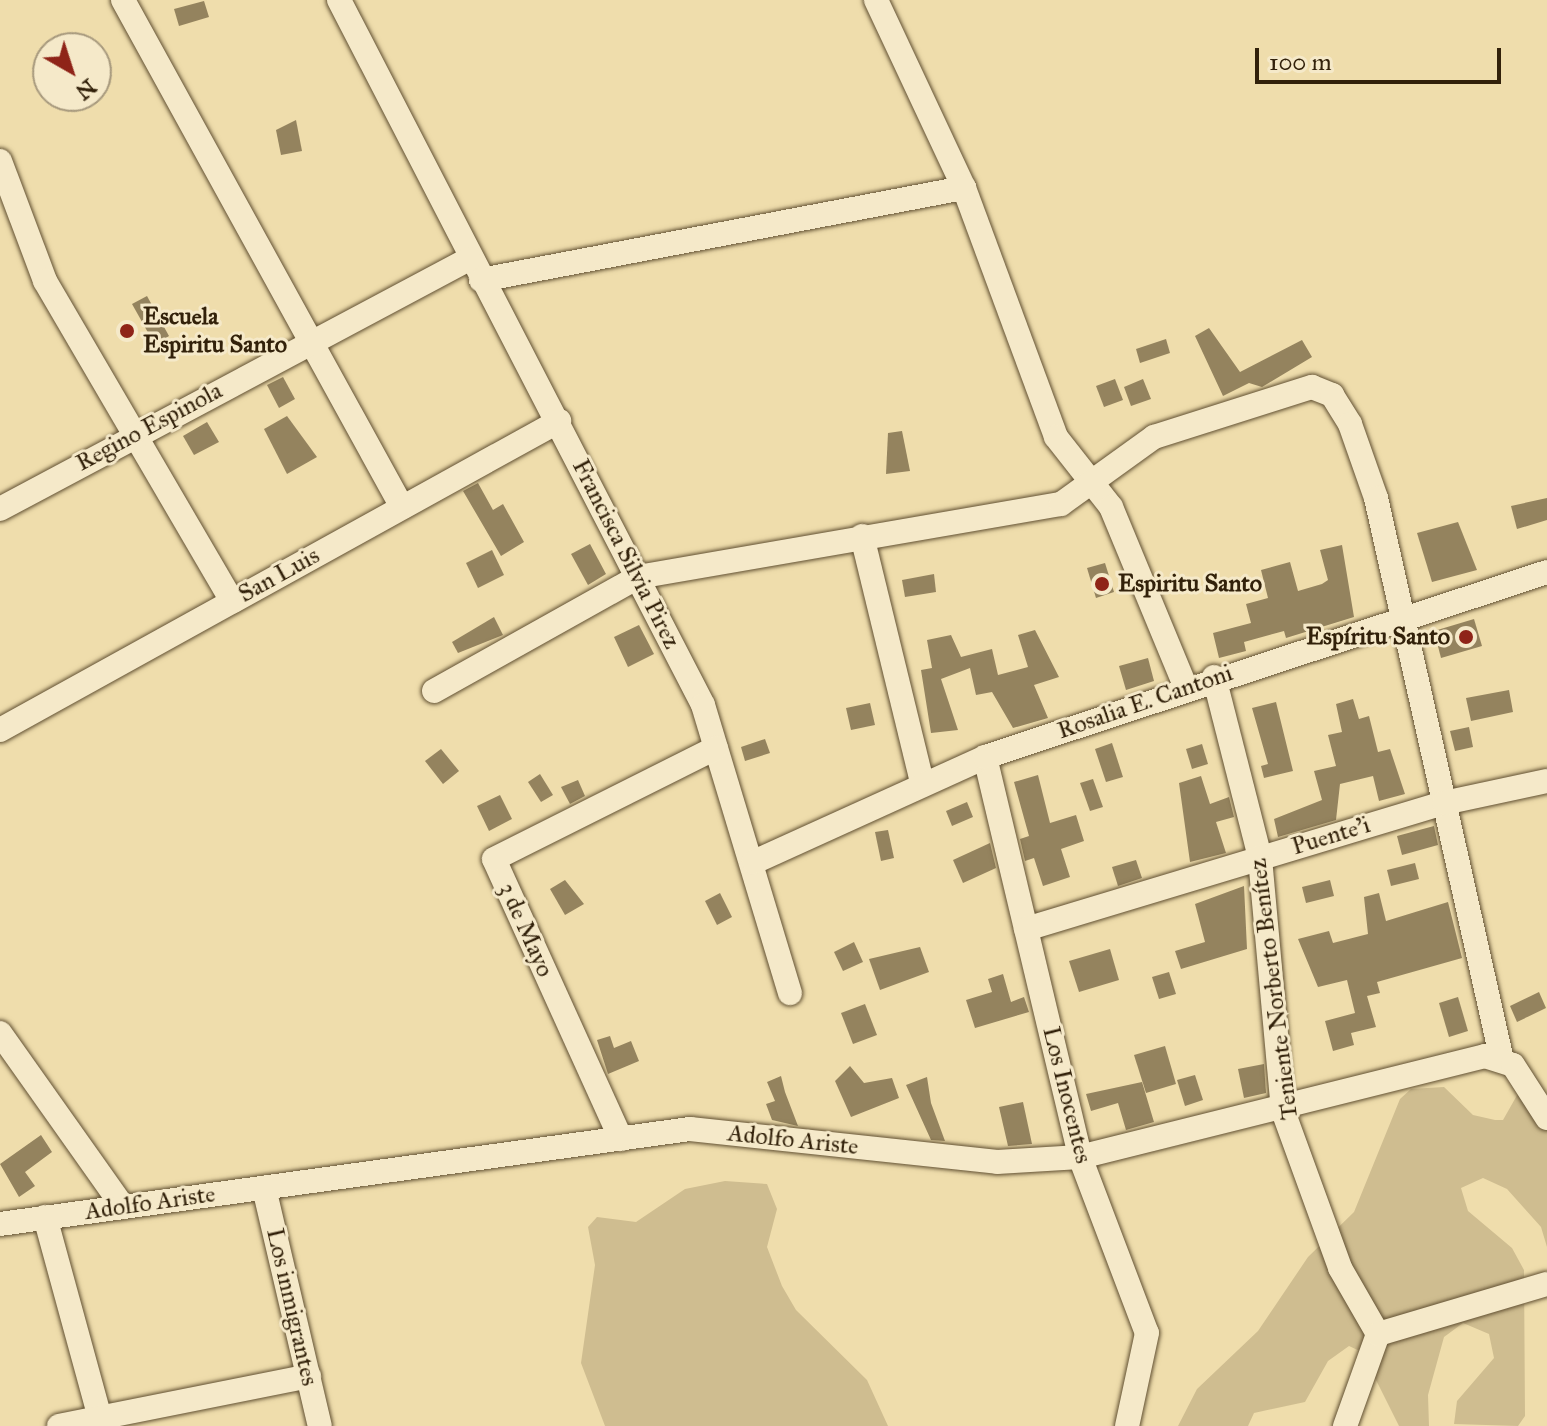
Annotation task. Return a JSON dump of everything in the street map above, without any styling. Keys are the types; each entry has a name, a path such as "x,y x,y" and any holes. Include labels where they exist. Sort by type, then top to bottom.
{"street":[{"path":"123,0 402,507"},
{"name":"Francisca Silvia Pirez","path":"339,0 475,270 559,421 703,705 754,862 790,993"},
{"path":"876,0 964,188 1056,437 1111,507 1186,688"},
{"path":"0,161 45,281 131,434 232,601"},
{"name":"Regino Espinola","path":"0,509 131,434 310,342 475,270 964,188"},
{"path":"434,691 638,577 1061,504 1154,437 1312,387 1332,395 1350,424 1376,498 1501,1056 1546,1114"},
{"name":"San Luis","path":"0,730 559,421"},
{"path":"862,536 922,782"},
{"name":"Rosalia E. Cantoni","path":"754,862 922,782 985,757 1214,677 1547,572"},
{"name":"Teniente Norberto Benítez","path":"1214,677 1260,858 1283,1111 1340,1268 1378,1334"},
{"name":"3 de Mayo","path":"621,1139 494,859 716,748"},
{"name":"Los Inocentes","path":"985,757 1080,1157 1147,1333 1127,1426"},
{"name":"Puente'i","path":"1026,929 1444,803 1547,781"},
{"path":"0,1033 123,1207"},
{"name":"Adolfo Ariste","path":"0,1224 690,1129 997,1162 1080,1157 1283,1111 1501,1056"},
{"name":"Los inmigrantes","path":"264,1188 320,1426"},
{"path":"45,1217 101,1422"},
{"path":"1345,1426 1378,1334 1547,1284"},
{"path":"59,1426 101,1422 309,1376"}],"shaded area":[{"path":"1444,1087 1473,1115 1495,1120 1503,1120 1520,1090 1547,1100 1547,1247 1541,1227 1507,1189 1483,1178 1461,1188 1468,1211 1512,1248 1524,1270 1525,1416 1518,1426 1454,1424 1457,1401 1494,1358 1489,1334 1463,1323 1444,1337 1428,1395 1429,1426 1399,1426 1362,1352 1349,1346 1328,1361 1305,1402 1254,1413 1248,1426 1178,1426 1197,1389 1258,1331 1308,1257 1354,1212 1400,1099 1411,1089"},
{"path":"725,1181 767,1184 777,1209 767,1247 782,1286 796,1310 867,1380 888,1426 605,1426 581,1363 595,1265 588,1227 597,1217 636,1222 685,1189"}],"building":[{"path":"204,1 209,17 179,26 174,9"},
{"path":"296,120 302,151 281,155 276,130"},
{"path":"147,296 169,336 155,345 132,304"},
{"path":"1209,328 1240,372 1302,340 1312,357 1262,387 1249,383 1223,396 1195,336"},
{"path":"1166,339 1170,353 1140,363 1136,349"},
{"path":"283,377 295,399 279,408 267,385"},
{"path":"1115,379 1123,400 1104,407 1096,386"},
{"path":"1143,379 1151,399 1131,406 1124,387"},
{"path":"287,416 317,457 287,474 264,429"},
{"path":"207,422 219,442 194,455 183,436"},
{"path":"902,431 910,471 886,474 888,433"},
{"path":"478,483 493,510 503,504 524,542 501,556 463,491"},
{"path":"1547,498 1547,520 1517,529 1511,506"},
{"path":"1458,522 1477,570 1432,582 1417,533"},
{"path":"590,544 606,574 588,585 571,554"},
{"path":"1342,545 1354,617 1286,638 1284,631 1244,642 1246,651 1219,658 1213,633 1251,623 1246,604 1268,598 1261,570 1290,562 1298,591 1322,584 1328,580 1320,550"},
{"path":"492,550 504,575 478,588 466,563"},
{"name":"Espiritu Santo","path":"1105,563 1114,592 1096,598 1087,568"},
{"path":"934,574 936,592 905,597 902,580"},
{"path":"494,617 503,635 458,653 452,642"},
{"path":"1474,619 1482,646 1441,658 1434,631"},
{"path":"639,625 654,654 628,667 614,637"},
{"path":"1035,630 1059,677 1034,685 1048,718 1013,728 992,692 976,695 970,668 941,679 958,730 931,733 921,670 932,668 927,640 951,635 961,657 992,649 998,675 1028,667 1018,635"},
{"path":"1148,658 1154,681 1126,690 1119,666"},
{"path":"1509,690 1513,712 1471,721 1466,698"},
{"path":"1353,699 1359,719 1369,716 1378,752 1390,749 1405,794 1379,801 1373,776 1340,784 1336,820 1278,837 1274,819 1322,800 1314,771 1336,766 1328,735 1342,732 1336,704"},
{"path":"1276,702 1293,771 1264,778 1261,766 1268,764 1252,708"},
{"path":"870,703 875,725 851,730 846,708"},
{"path":"1469,727 1473,747 1455,751 1450,731"},
{"path":"765,739 770,753 745,761 741,747"},
{"path":"1112,743 1123,777 1106,782 1095,749"},
{"path":"1202,744 1208,764 1192,769 1186,749"},
{"path":"441,749 459,771 443,784 425,761"},
{"path":"540,774 553,795 541,802 528,782"},
{"path":"1038,775 1050,823 1076,815 1084,841 1061,849 1070,877 1043,886 1034,858 1025,861 1020,839 1029,836 1014,782"},
{"path":"1201,776 1210,804 1229,797 1234,817 1216,822 1226,853 1190,862 1179,783"},
{"path":"1093,779 1103,807 1090,811 1080,783"},
{"path":"578,780 585,796 570,804 561,787"},
{"path":"500,795 512,819 489,831 477,806"},
{"path":"967,802 973,817 952,826 946,811"},
{"path":"1434,826 1438,845 1402,855 1397,836"},
{"path":"888,830 894,858 881,861 875,832"},
{"path":"990,843 996,868 963,883 953,860"},
{"path":"1136,860 1142,878 1118,886 1112,867"},
{"path":"1415,863 1419,879 1391,886 1387,870"},
{"path":"565,880 584,904 565,915 550,889"},
{"path":"1330,880 1334,896 1306,903 1302,887"},
{"path":"1244,886 1247,949 1181,969 1175,951 1205,942 1195,904"},
{"path":"720,893 732,917 717,925 705,901"},
{"path":"1379,893 1386,921 1448,902 1462,958 1377,982 1380,993 1367,996 1376,1027 1351,1033 1354,1045 1333,1051 1325,1021 1355,1013 1347,980 1318,987 1298,939 1329,931 1333,943 1368,934 1364,897"},
{"path":"854,942 863,962 843,971 834,952"},
{"path":"920,947 929,972 880,990 869,959"},
{"path":"1110,949 1119,980 1079,992 1069,961"},
{"path":"1169,972 1176,994 1159,999 1152,977"},
{"path":"1003,974 1011,1002 1024,997 1029,1012 975,1028 966,1000 992,992 988,979"},
{"path":"1539,992 1546,1008 1517,1022 1510,1006"},
{"path":"1458,997 1468,1031 1449,1037 1439,1003"},
{"path":"865,1004 877,1035 853,1044 841,1013"},
{"path":"610,1036 614,1048 631,1041 639,1061 608,1074 597,1040"},
{"path":"1165,1046 1176,1084 1146,1093 1134,1055"},
{"path":"1264,1064 1266,1093 1244,1098 1238,1069"},
{"path":"850,1066 864,1083 892,1078 899,1098 851,1117 835,1081"},
{"path":"1195,1075 1203,1100 1185,1106 1177,1080"},
{"path":"781,1076 798,1126 772,1120 766,1104 775,1101 767,1082"},
{"path":"927,1077 931,1103 945,1141 931,1140 906,1085"},
{"path":"1142,1082 1154,1122 1126,1130 1118,1103 1091,1111 1086,1094"},
{"path":"1023,1102 1032,1144 1008,1146 999,1107"},
{"path":"41,1135 52,1152 25,1172 35,1186 19,1197 0,1164"}],"place":[{"name":"Escuela Espiritu Santo","path":"127,331"},
{"name":"Espiritu Santo","path":"1102,584"},
{"name":"Espíritu Santo","path":"1466,637"}]}
